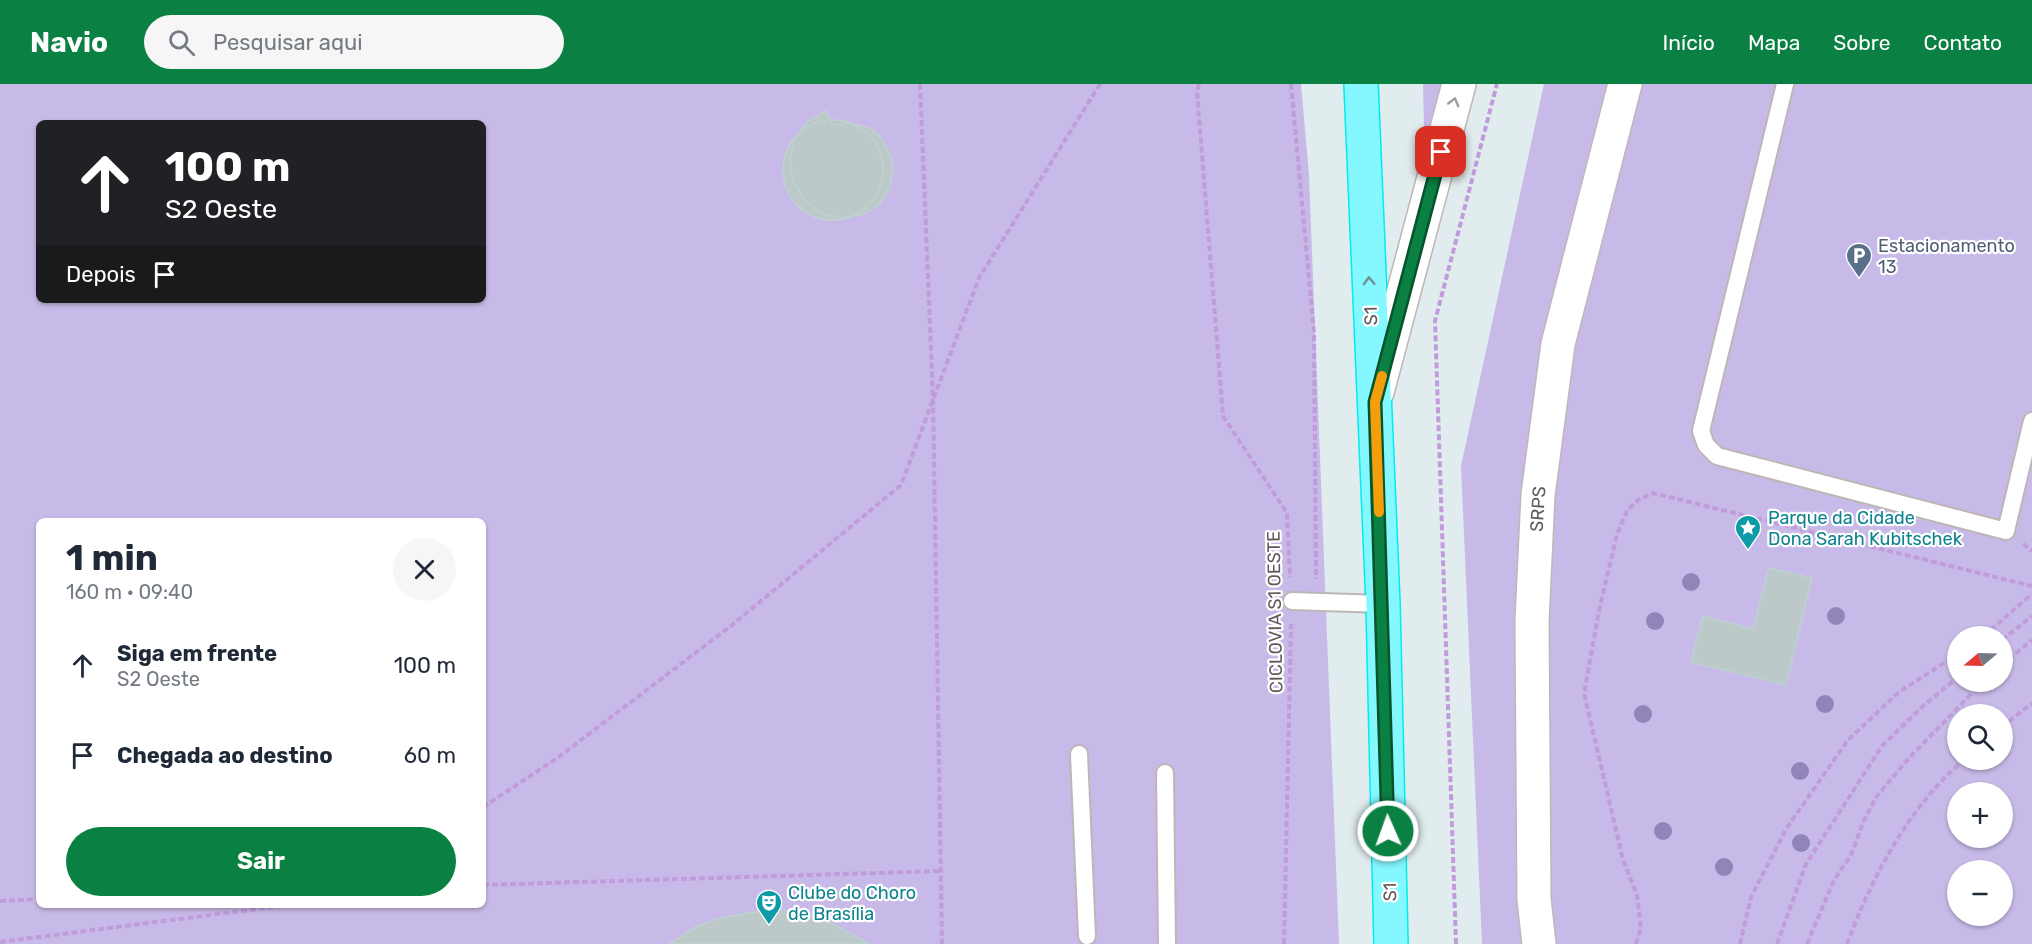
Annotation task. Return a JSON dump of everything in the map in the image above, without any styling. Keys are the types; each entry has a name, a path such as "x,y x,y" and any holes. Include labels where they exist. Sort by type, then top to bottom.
{"highway":[{"name":"S1","path":"1361,84 1383,604 1391,944"}],"main road":[{"path":"1375,402 1459,84"},
{"name":"SRPS","path":"1539,944 1534,899 1532,621 1538,495 1558,344 1625,84"}],"lane":[{"path":"1785,84 1701,431 1706,445 1717,456 2006,531 2032,421"},
{"path":"1292,601 1316,604 1383,604"},
{"path":"1079,754 1087,936"},
{"path":"1165,773 1167,944"}],"path":[{"path":"920,84 933,399 942,944"},
{"path":"486,805 556,759 732,625 901,485 979,278 1100,84"},
{"name":"CICLOVIA S1 OESTE","path":"1199,84 1197,92 1223,416 1287,513 1292,601 1284,944"},
{"path":"1291,84 1314,333 1316,604"},
{"path":"1456,944 1435,321 1497,84"},
{"path":"1636,944 1641,928 1637,895 1623,860 1584,693 1599,610 1617,534 1627,511 1638,500 1653,494 2032,586"},
{"path":"1995,626 2032,594"},
{"path":"2013,631 2032,616"},
{"path":"2013,656 2032,640"},
{"path":"1740,944 1751,897 1786,829 1848,740 1899,692 1947,661"},
{"path":"1777,944 1806,864 1882,746 1947,686"},
{"path":"1808,944 1833,880 1851,855 1864,819 1877,796 1909,758 1972,692"},
{"path":"2013,718 2032,702"},
{"path":"1847,944 1859,913 1907,823 1955,770"},
{"path":"486,885 940,871"},
{"path":"0,901 36,899"},
{"path":"0,942 266,908"}],"shaded area":[{"path":"0,84 1301,84 1309,175 1339,944 0,944"},
{"path":"1423,84 1449,84 1415,213 1424,128"},
{"name":"Parque da Cidade Dona Sarah Kubitschek","path":"1544,84 2032,84 2032,944 1482,944 1461,466"}],"building":[{"path":"826,111 832,125 852,123 871,129 881,138 891,156 893,169 890,188 879,205 862,215 841,218 820,213 804,199 793,181 790,159 795,138 808,121"},
{"path":"833,120 852,124 868,135 879,151 883,170 879,189 868,205 852,216 833,220 814,216 798,205 787,189 783,170 787,151 798,135 814,124"},
{"path":"1769,568 1812,578 1786,685 1691,662 1703,616 1753,629"},
{"name":"Clube do Choro de Brasília","path":"772,909 799,912 824,919 869,944 669,944 696,927 720,918"}],"slow traffic":[{"path":"1379,512 1375,402 1382,376"}],"place":[{"name":"Estacionamento 13","path":"1859,279"},
{"name":"Parque da Cidade Dona Sarah Kubitschek","path":"1748,551"},
{"name":"Clube do Choro de Brasília","path":"769,926"}],"route":[{"path":"1388,831 1383,604 1375,402 1441,152"}]}
